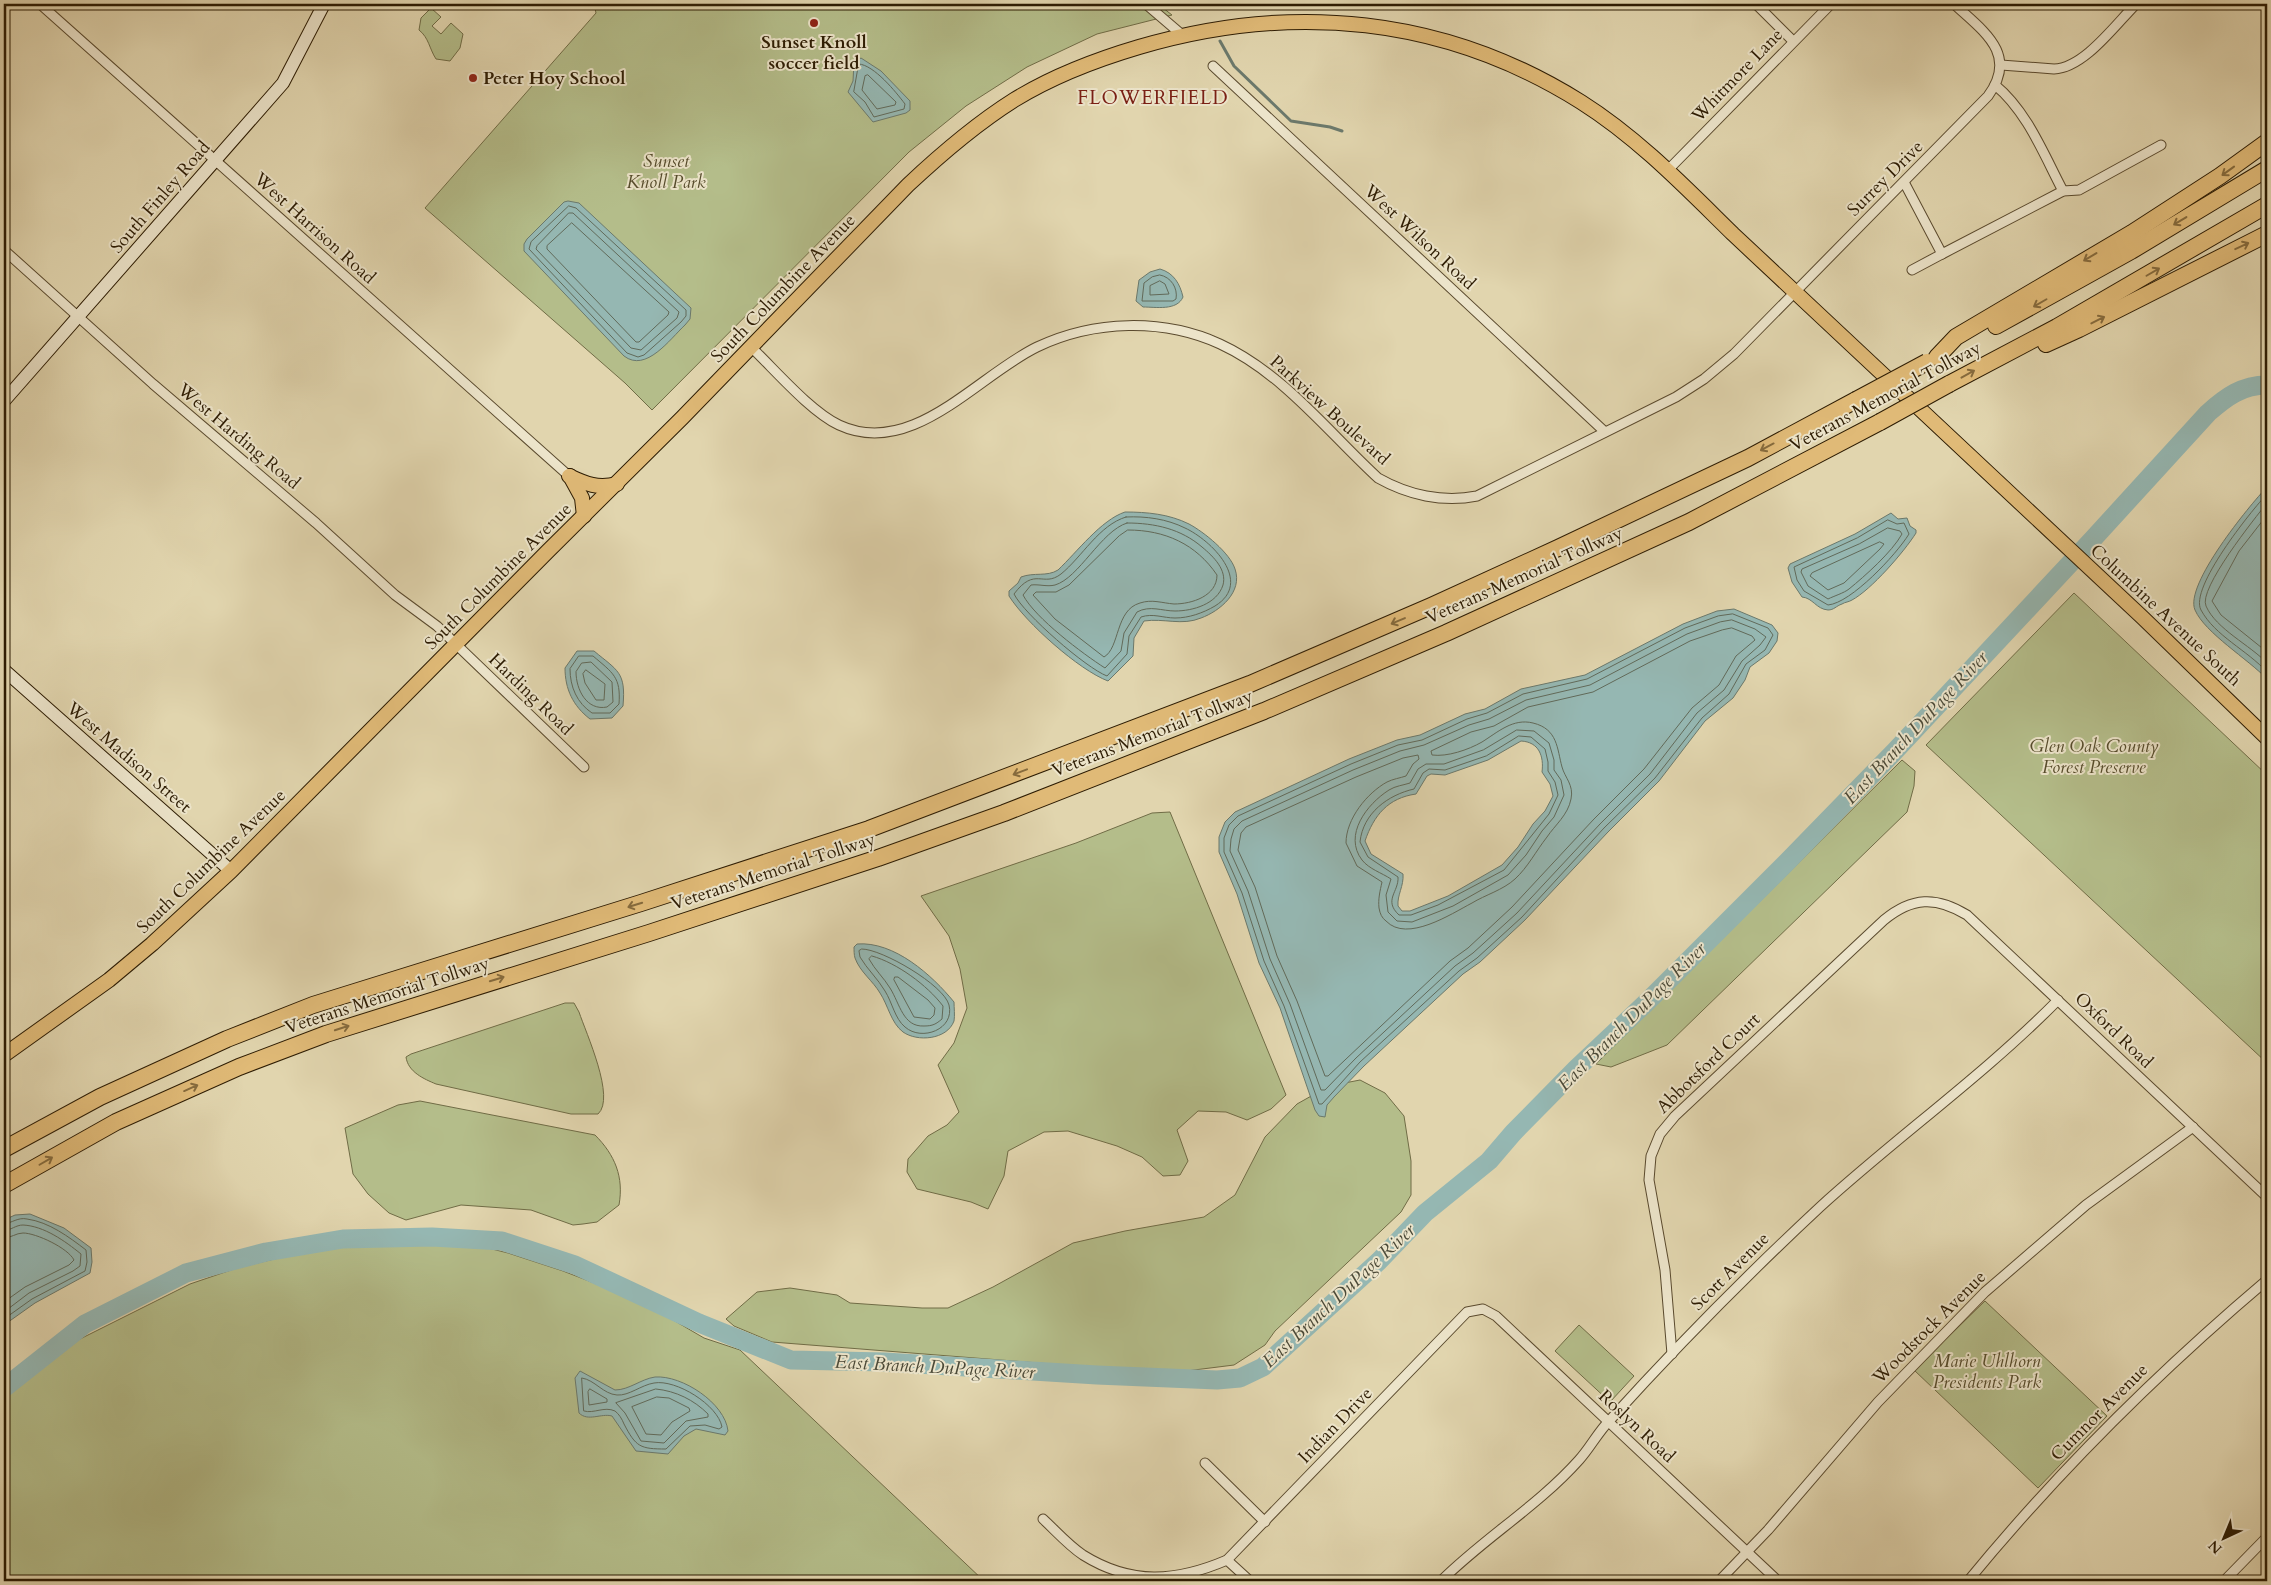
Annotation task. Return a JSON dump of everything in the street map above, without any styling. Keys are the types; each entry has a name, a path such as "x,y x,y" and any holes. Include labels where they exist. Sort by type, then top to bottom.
{"highway":[{"path":"1932,360 1956,337 2132,232 2220,176 2267,142"},
{"name":"Veterans Memorial Tollway","path":"4,1149 100,1097 227,1039 312,1006 869,829 1250,684 1432,606 1748,458 2029,309 2267,170"},
{"name":"Veterans Memorial Tollway","path":"4,1185 116,1122 239,1067 326,1034 649,933 878,858 1013,810 1238,722 1446,634 1689,522 2057,327 2267,205"},
{"path":"1988,363 2011,359 2079,330 2267,234"}],"main road":[{"name":"South Finley Road","path":"4,401 283,83 324,4"},
{"name":"South Columbine Avenue","path":"4,1055 110,980 231,871 752,348 908,185 968,133 1014,100 1059,76 1106,57 1181,34 1254,23 1314,21 1386,28 1451,43 1520,69 1567,94 1620,130 1668,170 1794,292"},
{"name":"Columbine Avenue South","path":"1794,292 2267,738"},
{"path":"569,476 593,486 606,487 617,484"},
{"path":"569,476 582,498 584,516"},
{"name":"West Madison Street","path":"4,670 231,871"}],"street":[{"name":"West Harrison Road","path":"40,4 569,476"},
{"path":"1146,4 1181,34"},
{"path":"1756,4 1793,41"},
{"name":"Whitmore Lane","path":"1668,170 1831,4"},
{"path":"1954,4 1993,43 2000,56 2002,65 2054,69 2062,69 2075,63 2136,4"},
{"name":"Surrey Drive","path":"1794,292 1988,96 1995,85 2002,65"},
{"name":"West Wilson Road","path":"1213,66 1606,432"},
{"path":"1995,85 2008,96 2033,133 2064,191"},
{"path":"1912,270 2064,191 2079,190 2161,145"},
{"path":"1904,182 1942,254"},
{"name":"West Harding Road","path":"4,250 96,334 316,523 395,594 437,626 456,644"},
{"name":"Parkview Boulevard","path":"752,348 824,416 839,425 858,431 877,433 894,432 928,419 1013,360 1036,347 1069,335 1123,325 1154,327 1184,332 1219,344 1259,367 1378,478 1392,486 1419,494 1464,498 1489,491 1676,397 1704,379 1734,354 1794,292"},
{"name":"Harding Road","path":"456,644 584,767"},
{"name":"Oxford Road","path":"1930,901 1956,909 1967,916 2267,1197"},
{"name":"Abbotsford Court","path":"1672,1354 1665,1270 1649,1180 1651,1156 1660,1134 1675,1116 1884,920 1898,909 1910,903 1930,901"},
{"name":"Scott Avenue","path":"1441,1581 1579,1460 1608,1421 1781,1244 1847,1183 2002,1054 2058,1000"},
{"name":"Woodstock Avenue","path":"1719,1581 1768,1530 1878,1402 1985,1292 2086,1205 2193,1127"},
{"name":"Cumnor Avenue","path":"1968,1581 2046,1489 2108,1424 2189,1347 2267,1280"},
{"name":"Roslyn Road","path":"1467,1312 1483,1309 1496,1316 1778,1581"},
{"name":"Indian Drive","path":"1227,1560 1467,1312"},
{"path":"1205,1464 1264,1522"},
{"path":"1043,1519 1092,1562 1129,1577 1163,1580 1182,1577 1227,1560 1250,1581"},
{"path":"2224,1581 2267,1537"}],"green space":[{"name":"Sunset Knoll Park","path":"594,4 1158,4 1172,15 1097,34 1027,67 966,106 909,152 652,410 625,383 425,208 596,13"},
{"path":"431,8 441,17 432,26 441,34 451,23 463,34 460,48 450,61 436,59 427,40 419,30 421,18"},
{"name":"Glen Oak County Forest Preserve","path":"2074,593 2267,775 2267,1063 1926,745"},
{"path":"1902,760 1915,771 1914,786 1907,812 1667,1045 1611,1067 1596,1064"},
{"path":"1170,812 1286,1095 1271,1109 1247,1120 1226,1112 1198,1111 1177,1130 1188,1161 1180,1175 1163,1176 1142,1157 1117,1146 1068,1131 1044,1132 1008,1151 1004,1176 988,1209 971,1202 917,1189 907,1172 908,1159 928,1136 947,1125 959,1112 938,1065 954,1043 967,1008 960,969 949,936 921,896 1076,843 1152,813"},
{"path":"565,1003 574,1003 579,1012 598,1065 604,1094 603,1106 598,1114 571,1114 436,1084 413,1071 407,1062 406,1057 411,1054"},
{"path":"1360,1080 1385,1093 1404,1116 1411,1161 1411,1195 1401,1212 1275,1331 1265,1345 1234,1365 1186,1371 1127,1370 772,1342 734,1326 726,1319 757,1292 790,1288 837,1295 850,1303 948,1308 993,1287 1073,1243 1125,1231 1204,1217 1235,1195 1265,1137 1297,1104 1329,1086"},
{"path":"420,1101 595,1135 608,1150 616,1167 620,1185 619,1205 597,1222 573,1225 531,1210 461,1205 406,1220 389,1213 368,1194 353,1174 345,1128 398,1105"},
{"path":"365,1245 459,1245 484,1247 508,1253 563,1271 625,1295 656,1310 704,1338 740,1350 984,1581 4,1581 4,1393 10,1387 68,1345 190,1284 237,1268 307,1251"},
{"name":"Marie Uhlhorn Presidents Park","path":"1985,1301 2107,1416 2038,1488 1914,1370"},
{"path":"1579,1325 1634,1376 1610,1402 1555,1351"}],"water":[{"path":"861,58 881,71 910,101 910,110 906,113 873,122 848,92 853,81 854,62"},
{"path":"564,202 579,203 691,308 690,319 685,325 665,345 649,357 641,360 632,360 624,356 524,251 524,244 527,239"},
{"path":"1160,269 1169,273 1176,280 1183,297 1171,306 1160,308 1143,307 1136,301 1139,280 1150,272"},
{"path":"2267,487 2267,679 2208,628 2195,610 2194,598 2208,565 2220,546"},
{"path":"1125,512 1158,514 1189,524 1202,532 1228,556 1237,577 1233,593 1228,600 1208,615 1180,622 1144,621 1134,638 1133,656 1108,681 1083,667 1040,632 1017,607 1009,596 1009,591 1018,583 1021,577 1058,570 1098,529"},
{"path":"1891,513 1898,519 1907,518 1910,526 1916,530 1916,533 1904,550 1868,588 1852,600 1830,610 1820,608 1809,599 1802,597 1792,582 1788,568 1790,564 1855,534"},
{"path":"1734,609 1772,625 1778,633 1777,641 1769,653 1750,667 1745,680 1733,698 1705,721 1659,781 1525,920 1480,962 1463,974 1364,1066 1327,1105 1325,1117 1319,1116 1315,1110 1280,1008 1259,963 1237,894 1219,852 1219,837 1225,822 1235,812 1349,759 1397,740 1420,735 1465,714 1485,709 1521,689 1585,675 1683,624 1717,611","holes":["1521,741 1527,742 1539,751 1542,761 1542,772 1550,784 1553,796 1545,811 1502,865 1448,896 1410,911 1402,911 1398,906 1398,902 1403,874 1371,854 1365,841 1373,823 1383,809 1397,799 1416,794 1427,776 1431,774 1445,775 1488,760"]},
{"path":"577,651 594,651 619,673 623,686 623,706 612,718 590,719 579,709 571,696 565,676 565,668"},
{"path":"857,944 885,948 898,954 935,981 954,1002 954,1021 950,1027 938,1035 923,1038 903,1032 895,1024 877,989 857,963 854,947"},
{"path":"30,1214 64,1228 91,1248 92,1262 90,1273 35,1303 4,1325 4,1220 15,1215"},
{"path":"580,1371 615,1390 620,1390 655,1377 677,1381 689,1386 711,1401 719,1410 728,1431 725,1435 696,1429 684,1436 668,1454 636,1451 612,1416 586,1417 579,1413 575,1378"}],"waterway":[{"path":"1220,41 1234,66 1291,121 1330,127 1342,131"},
{"name":"East Branch DuPage River","path":"4,1388 85,1324 186,1273 266,1252 343,1239 432,1237 502,1241 575,1265 699,1323 791,1360 885,1362 1097,1375 1217,1380 1240,1378 1263,1367 1379,1261 1425,1213 1489,1161 1513,1133 1576,1069 1648,1001 1895,751 2208,413 2235,393 2250,387 2267,385"}],"place":[{"name":"Sunset Knoll soccer field","path":"814,23"},
{"name":"Peter Hoy School","path":"473,78"}],"district":[{"name":"FLOWERFIELD","path":"1153,97"}]}
